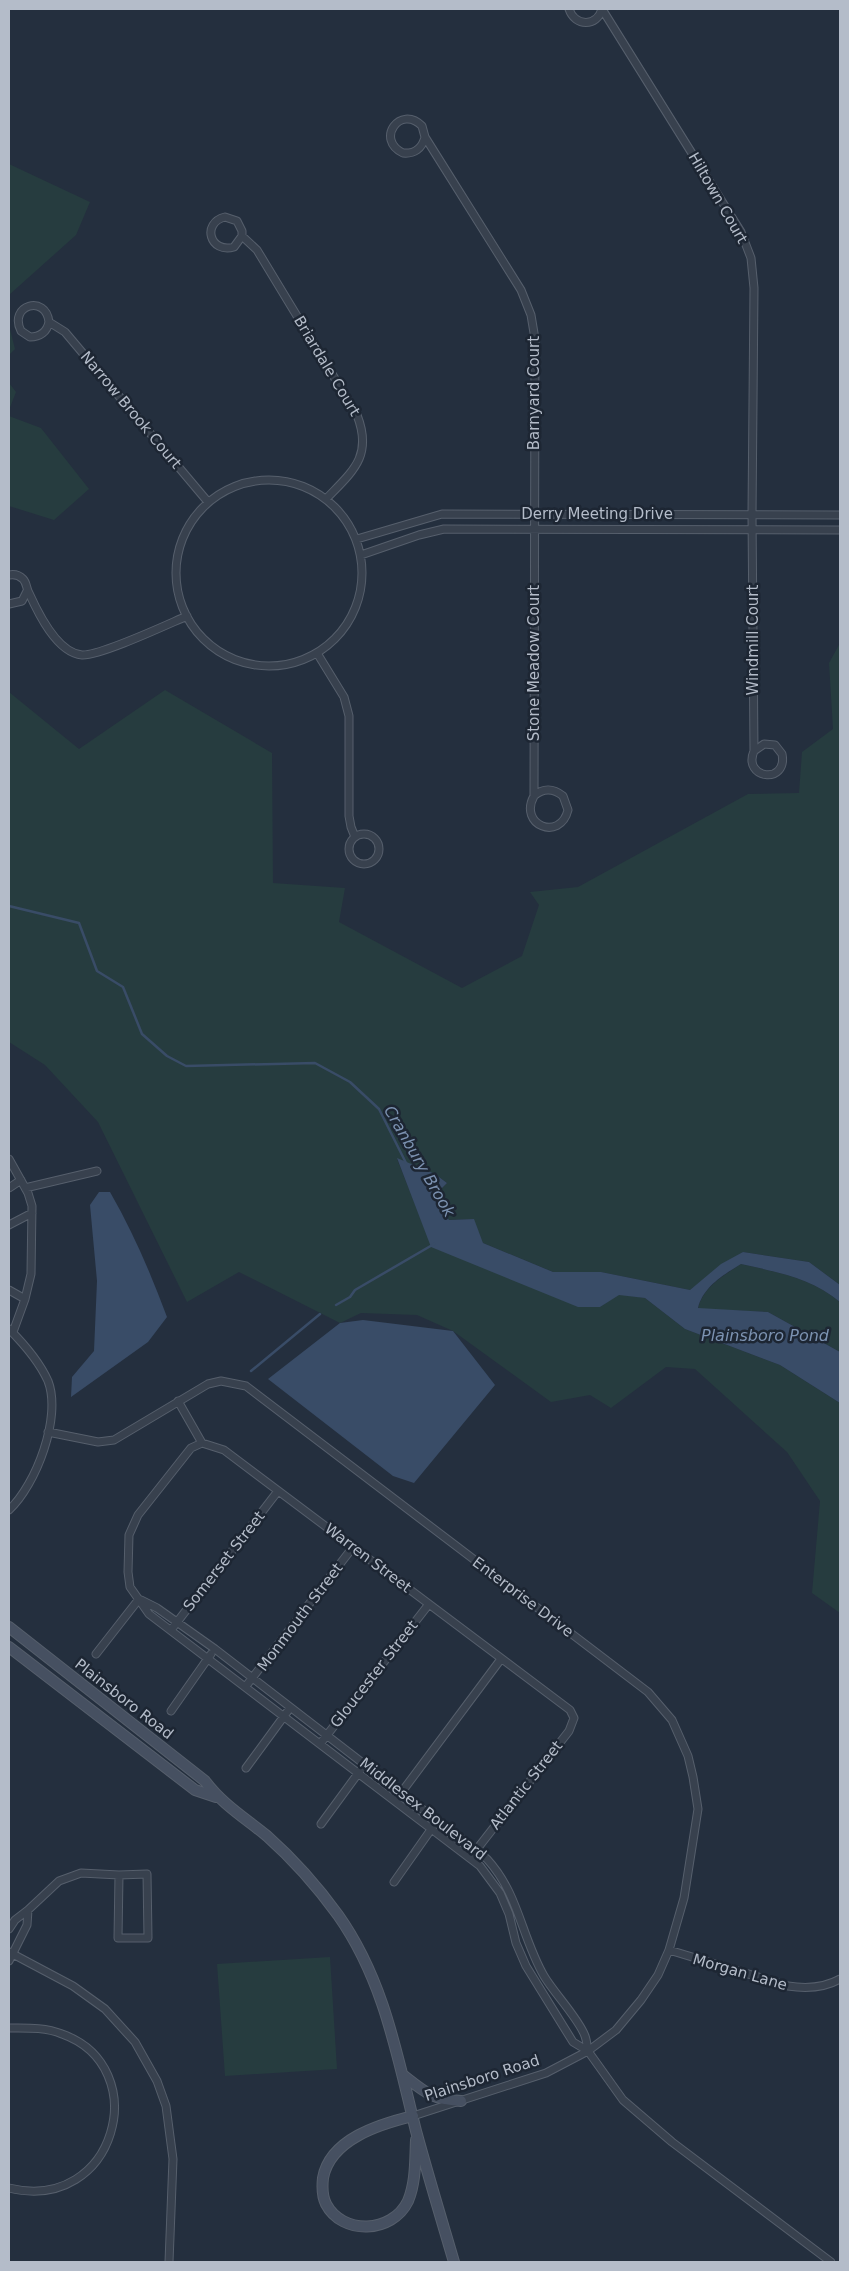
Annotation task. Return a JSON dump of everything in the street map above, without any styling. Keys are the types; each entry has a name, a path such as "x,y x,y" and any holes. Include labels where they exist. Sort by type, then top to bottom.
{"street":[{"name":"Hiltown Court","path":"569,9 574,19 583,23 594,21 602,9 740,232 751,258 754,288 753,530"},
{"name":"Barnyard Court","path":"425,138 415,152 403,153 393,146 390,134 392,128 400,120 412,119 422,126 425,138 521,290 531,315 535,339 534,529"},
{"name":"Briardale Court","path":"242,236 234,247 223,248 215,244 212,239 211,228 220,218 230,217 241,226 242,236 257,250 357,415 362,429 364,445 361,458 352,472 326,499"},
{"name":"Narrow Brook Court","path":"49,322 45,332 41,335 30,336 20,330 18,320 21,311 25,307 36,305 46,312 49,322 64,332 208,502"},
{"path":"280,480 304,486 326,499 344,517 356,539 361,555 363,583 355,611 340,635 318,653 289,664 259,666 230,658 205,640 186,616 178,593 176,568 181,543 192,521 208,502 230,488 254,481 280,480"},
{"name":"Derry Meeting Drive","path":"356,539 442,514 840,515"},
{"name":"Derry Meeting Drive","path":"361,555 419,535 444,529 840,530"},
{"name":"Stone Meadow Court","path":"534,529 534,796 530,809 534,820 539,825 552,827 563,822 568,810 563,796 551,790 544,790 534,796"},
{"name":"Windmill Court","path":"753,530 754,751 752,761 758,772 769,775 780,769 782,754 775,745 764,744 754,751"},
{"path":"9,575 21,577 25,581 28,591 54,638 66,650 82,655 100,652 186,616"},
{"path":"9,604 22,601 28,591"},
{"path":"318,653 344,697 349,716 349,816 355,837"},
{"path":"365,834 375,838 378,843 378,854 372,862 361,864 352,858 349,845 355,837 365,834"},
{"path":"9,1159 26,1188 32,1206 31,1274 25,1299 11,1331 39,1365 48,1383 52,1400 48,1432 38,1465 25,1492 9,1510"},
{"path":"26,1188 97,1171"},
{"path":"9,1188 21,1180"},
{"path":"9,1225 32,1213"},
{"path":"9,1290 25,1299"},
{"name":"Enterprise Drive","path":"48,1432 98,1442 114,1440 208,1384 221,1380 246,1386 648,1692 672,1720 688,1756 694,1777 698,1809 684,1898 669,1950 658,1975 641,2000 616,2030 588,2051"},
{"path":"178,1401 202,1443"},
{"name":"Warren Street","path":"202,1443 224,1450 570,1710"},
{"name":"Middlesex Boulevard","path":"202,1443 191,1448 138,1516 129,1535 128,1572 130,1587 149,1614 480,1866 500,1894 510,1914 516,1943 526,1966 573,2042 588,2051"},
{"name":"Somerset Street","path":"171,1630 278,1491"},
{"name":"Monmouth Street","path":"246,1686 354,1546"},
{"path":"96,1654 140,1599"},
{"name":"Middlesex Boulevard","path":"140,1599 215,1649 290,1708 328,1734 437,1821 477,1849 497,1869 519,1911 524,1931 544,1975 585,2036 588,2051"},
{"name":"Gloucester Street","path":"320,1744 429,1604"},
{"name":"Plainsboro Road","path":"9,1628 205,1781 217,1798"},
{"name":"Plainsboro Road","path":"9,1647 195,1790 217,1798 267,1836 304,1871 338,1916 363,1956 382,1999 413,2116 546,2073 588,2051"},
{"path":"171,1712 215,1649"},
{"path":"396,1801 501,1659"},
{"path":"246,1768 290,1708"},
{"name":"Atlantic Street","path":"470,1858 568,1731 574,1718 570,1710"},
{"path":"321,1824 366,1764"},
{"path":"394,1882 437,1821"},
{"path":"9,1929 15,1920 58,1881 81,1873 147,1874 148,1938 118,1938 119,1875"},
{"path":"28,1910 27,1925 10,1956 72,1986 105,2010 135,2042 157,2081 166,2106 173,2159 169,2262"},
{"name":"Morgan Lane","path":"669,1950 788,1986 806,1989 829,1985 840,1979"},
{"path":"9,2028 47,2030 63,2034 88,2048 108,2076 115,2102 113,2124 108,2142 90,2170 77,2180 63,2187 24,2192 9,2188"},
{"path":"588,2051 623,2100 637,2114 831,2262"},
{"path":"403,2075 431,2096 440,2100 460,2101"},
{"path":"417,2132 413,2184 408,2200 394,2218 385,2224 366,2227 347,2222 326,2204 322,2185 329,2161 336,2152 364,2133 395,2120 413,2116 454,2262"}],"green space":[{"path":"9,164 90,202 76,235 9,295"},
{"path":"9,325 15,349 9,355"},
{"path":"9,383 16,392 9,410"},
{"path":"9,416 41,428 89,489 54,520 9,506"},
{"path":"840,643 840,1285 809,1262 743,1252 690,1290 601,1272 553,1272 483,1243 473,1219 449,1220 434,1196 447,1183 435,1174 397,1159 432,1247 600,1307 619,1294 645,1298 685,1329 780,1365 840,1403 840,1613 812,1593 820,1501 787,1452 695,1369 666,1367 611,1408 590,1395 551,1402 453,1331 417,1315 361,1313 340,1323 239,1272 187,1302 98,1122 45,1065 9,1042 9,692 79,749 165,690 272,753 273,883 345,888 339,922 462,988 522,956 539,905 530,892 578,887 748,794 799,793 802,752 833,729 829,663"},
{"path":"741,1264 793,1277 817,1287 840,1302 840,1352 768,1312 698,1309 704,1294 709,1288"},
{"path":"330,1957 337,2069 225,2076 217,1964"}],"water":[{"name":"Plainsboro Pond","path":"397,1158 435,1174 447,1183 434,1196 449,1220 474,1219 483,1243 553,1272 601,1272 690,1290 721,1264 743,1252 809,1262 840,1285 840,1302 817,1287 793,1277 741,1264 721,1277 709,1288 698,1308 768,1312 840,1352 840,1403 780,1365 685,1329 645,1298 619,1295 600,1307 578,1307 431,1247"},
{"path":"99,1192 110,1192 141,1253 167,1317 148,1342 71,1397 72,1377 94,1351 97,1281 90,1205"},
{"path":"363,1320 453,1331 495,1385 414,1483 393,1476 268,1379 340,1323"}],"waterway":[{"name":"Cranbury Brook","path":"9,906 79,923 97,971 123,987 142,1034 167,1056 186,1066 315,1063 350,1082 379,1109 406,1163"},
{"path":"336,1305 350,1297 355,1290 434,1244"},
{"path":"251,1371 320,1314"}]}
